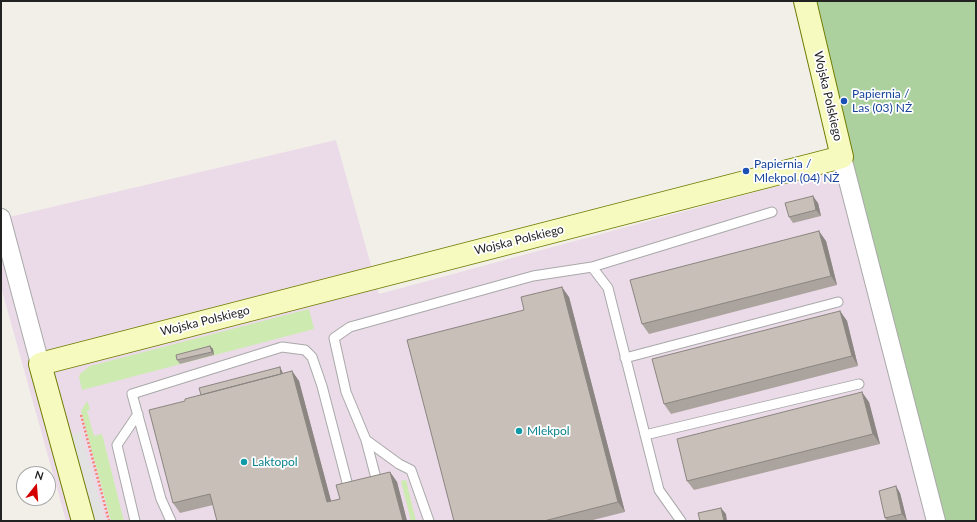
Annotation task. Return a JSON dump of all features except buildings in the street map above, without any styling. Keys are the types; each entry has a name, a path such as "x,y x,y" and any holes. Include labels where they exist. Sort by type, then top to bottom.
{"street":[{"name":"Wojska Polskiego","path":"40,364 842,157 805,1"},
{"path":"842,157 936,521"},
{"path":"1,218 83,521"}],"lane":[{"path":"379,491 366,440 346,392 334,338 350,326 533,276 592,267 772,212"},
{"path":"592,267 608,288 659,490 681,521"},
{"path":"625,358 838,302"},
{"path":"171,521 161,499 132,394 282,347 305,350 312,357 322,386 348,490"},
{"path":"645,435 859,384"},
{"path":"135,521 118,445 138,414"},
{"path":"366,440 399,464 411,470 429,521"}],"path":[{"path":"81,415 109,521"}],"shaded area":[{"path":"336,140 379,294 852,166 955,521 66,521 56,485 56,466 51,466 1,287 1,219"},
{"path":"81,432 105,521 94,521 71,435"}],"green space":[{"path":"811,1 976,1 976,521 944,521"},
{"path":"309,309 314,329 82,390 79,377 80,374 90,366"},
{"path":"87,401 90,409 87,411 94,436 102,434 124,521 111,521 81,411"},
{"path":"406,480 416,521 411,521 401,481"}],"place":[{"name":"Papiernia / Las (03) NŻ","path":"844,101"},
{"name":"Papiernia / Mlekpol (04) NŻ","path":"746,171"},
{"name":"Mlekpol","path":"519,431"},
{"name":"Laktopol","path":"244,462"}]}
